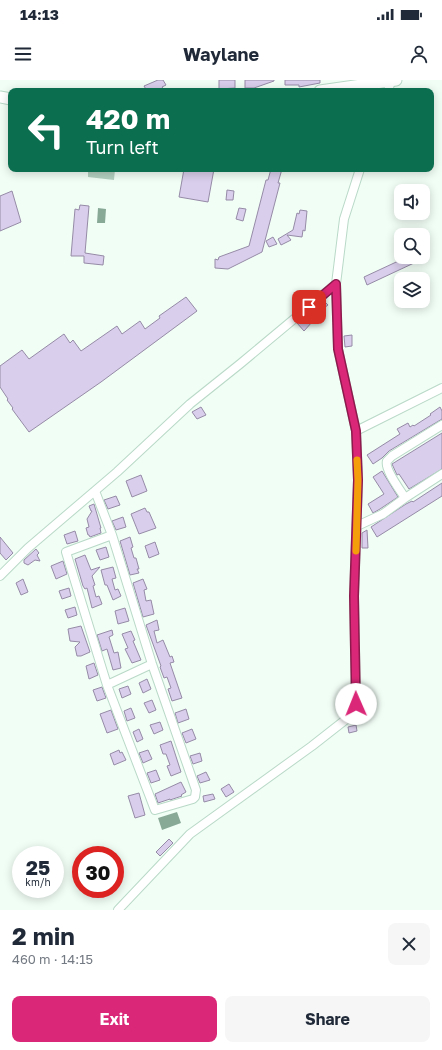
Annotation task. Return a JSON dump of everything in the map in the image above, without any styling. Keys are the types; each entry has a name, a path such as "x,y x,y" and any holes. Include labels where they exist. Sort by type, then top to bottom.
{"street":[{"path":"351,88 392,84"},
{"path":"118,910 190,834 312,746 353,713 356,704 354,596 358,480 356,431 338,349 336,284 344,219 359,172"},
{"path":"0,576 28,548 95,491 190,404 336,284"},
{"path":"356,431 442,388"},
{"path":"405,498 388,471 387,461 392,456 442,425"},
{"path":"357,526 383,514 442,474"},
{"path":"95,491 112,535 152,664 196,790 195,797 193,799 155,810 107,685 66,552 112,535"},
{"path":"107,685 152,664"}],"shaded area":[{"path":"88,172 115,172 114,180 88,177"},
{"path":"98,208 106,209 105,223 97,223"},
{"path":"177,812 181,823 162,830 158,818"}],"building":[{"path":"158,80 163,80 166,85 162,87 163,88 145,88 144,86"},
{"path":"219,80 235,80 235,88 219,88"},
{"path":"245,80 274,81 254,88 245,88"},
{"path":"285,80 320,80 320,83 299,87 299,85 285,85"},
{"path":"183,172 213,172 208,202 179,197"},
{"path":"270,172 281,172 278,183 280,183 262,252 228,269 215,268 215,259 218,260 219,257 249,246 266,180 268,180"},
{"path":"227,190 234,191 233,200 226,200"},
{"path":"12,191 21,222 0,231 0,196"},
{"path":"80,205 89,206 85,253 104,256 103,265 84,263 84,256 71,256 75,209 79,210"},
{"path":"239,208 246,209 243,221 236,219"},
{"path":"300,210 307,211 305,231 303,230 302,237 287,235 291,240 281,245 278,239 293,230 297,213 299,214"},
{"path":"273,237 277,244 269,247 266,241"},
{"path":"394,263 412,264 367,285 364,277"},
{"path":"186,297 197,311 101,382 29,432 12,409 13,408 0,387 0,366 22,350 29,359 64,334 70,343 73,340 81,351 117,326 122,334 140,321 145,329 160,318 159,316"},
{"path":"324,301 328,305 320,311 321,312 304,331 297,323"},
{"path":"352,335 352,346 345,347 344,336"},
{"path":"201,407 206,415 197,419 192,412"},
{"path":"440,407 442,411 442,419 389,451 373,464 367,455 400,434 397,429 408,423 410,427 413,425 414,426"},
{"path":"442,433 442,469 409,489 399,474 397,475 392,464"},
{"path":"382,471 398,497 373,513 368,504 384,494 373,477"},
{"path":"141,475 147,491 132,497 126,481"},
{"path":"442,483 442,496 377,537 371,527"},
{"path":"116,496 120,505 108,509 104,500"},
{"path":"94,504 101,533 90,537 86,528 89,527 87,519 92,511 89,506"},
{"path":"145,508 147,512 149,512 156,528 139,534 131,514"},
{"path":"123,517 126,527 116,530 112,521"},
{"path":"367,530 368,548 362,548 362,533"},
{"path":"75,531 78,541 67,544 64,535"},
{"path":"0,537 13,553 6,560 0,553"},
{"path":"130,537 133,547 131,548 134,558 136,558 139,573 130,575 120,541"},
{"path":"155,542 159,554 149,558 145,546"},
{"path":"106,547 109,557 100,560 96,550"},
{"path":"36,549 39,553 37,555 40,561 35,560 28,565 24,563 24,560"},
{"path":"85,555 91,570 100,567 92,576 95,585 93,586 96,597 99,596 102,604 92,608 87,588 85,589 83,586 75,559"},
{"path":"63,561 67,574 56,579 51,566"},
{"path":"113,567 116,578 112,579 115,590 118,589 121,596 113,600 107,585 105,585 101,570"},
{"path":"23,579 28,592 21,595 16,583"},
{"path":"143,579 147,589 144,590 146,601 151,600 154,614 143,617 133,583"},
{"path":"69,588 71,596 62,599 59,591"},
{"path":"75,607 77,615 68,618 65,610"},
{"path":"125,608 129,621 118,624 115,611"},
{"path":"157,620 159,630 154,631 157,643 163,640 170,657 172,656 174,662 170,663 182,698 172,701 168,689 171,688 167,677 164,678 146,625"},
{"path":"81,626 90,652 77,656 75,647 80,642 70,641 68,629"},
{"path":"112,630 113,635 109,637 114,653 118,652 121,668 113,670 107,649 102,651 97,635"},
{"path":"131,631 135,640 133,641 141,660 132,663 125,649 128,648 122,634"},
{"path":"94,663 98,675 89,679 86,666"},
{"path":"147,679 151,689 143,693 139,683"},
{"path":"128,686 131,694 122,698 119,689"},
{"path":"102,687 106,698 97,701 93,690"},
{"path":"152,700 156,710 149,713 144,703"},
{"path":"131,708 135,718 127,721 124,711"},
{"path":"186,709 189,719 178,723 175,713"},
{"path":"111,710 118,729 107,733 100,714"},
{"path":"160,722 163,730 154,734 150,725"},
{"path":"356,725 357,731 349,733 348,727"},
{"path":"139,729 143,739 137,742 133,732"},
{"path":"192,729 196,739 186,743 182,733"},
{"path":"171,741 181,772 171,776 167,766 170,765 166,754 163,754 160,745"},
{"path":"119,750 120,753 122,752 126,760 114,765 110,754"},
{"path":"148,750 152,759 143,763 139,753"},
{"path":"200,753 202,761 193,764 190,756"},
{"path":"156,770 160,780 151,783 147,773"},
{"path":"206,772 210,780 200,783 197,776"},
{"path":"181,782 186,792 181,795 182,796 158,803 155,794"},
{"path":"229,784 234,792 226,797 221,789"},
{"path":"139,793 145,815 135,818 128,796"},
{"path":"213,794 215,799 204,802 203,796"},
{"path":"169,839 173,843 160,856 156,852"}],"slow traffic":[{"path":"356,551 358,480 357,460"}],"route":[{"path":"309,307 336,284 338,349 356,431 358,480 354,596 356,704"}]}
